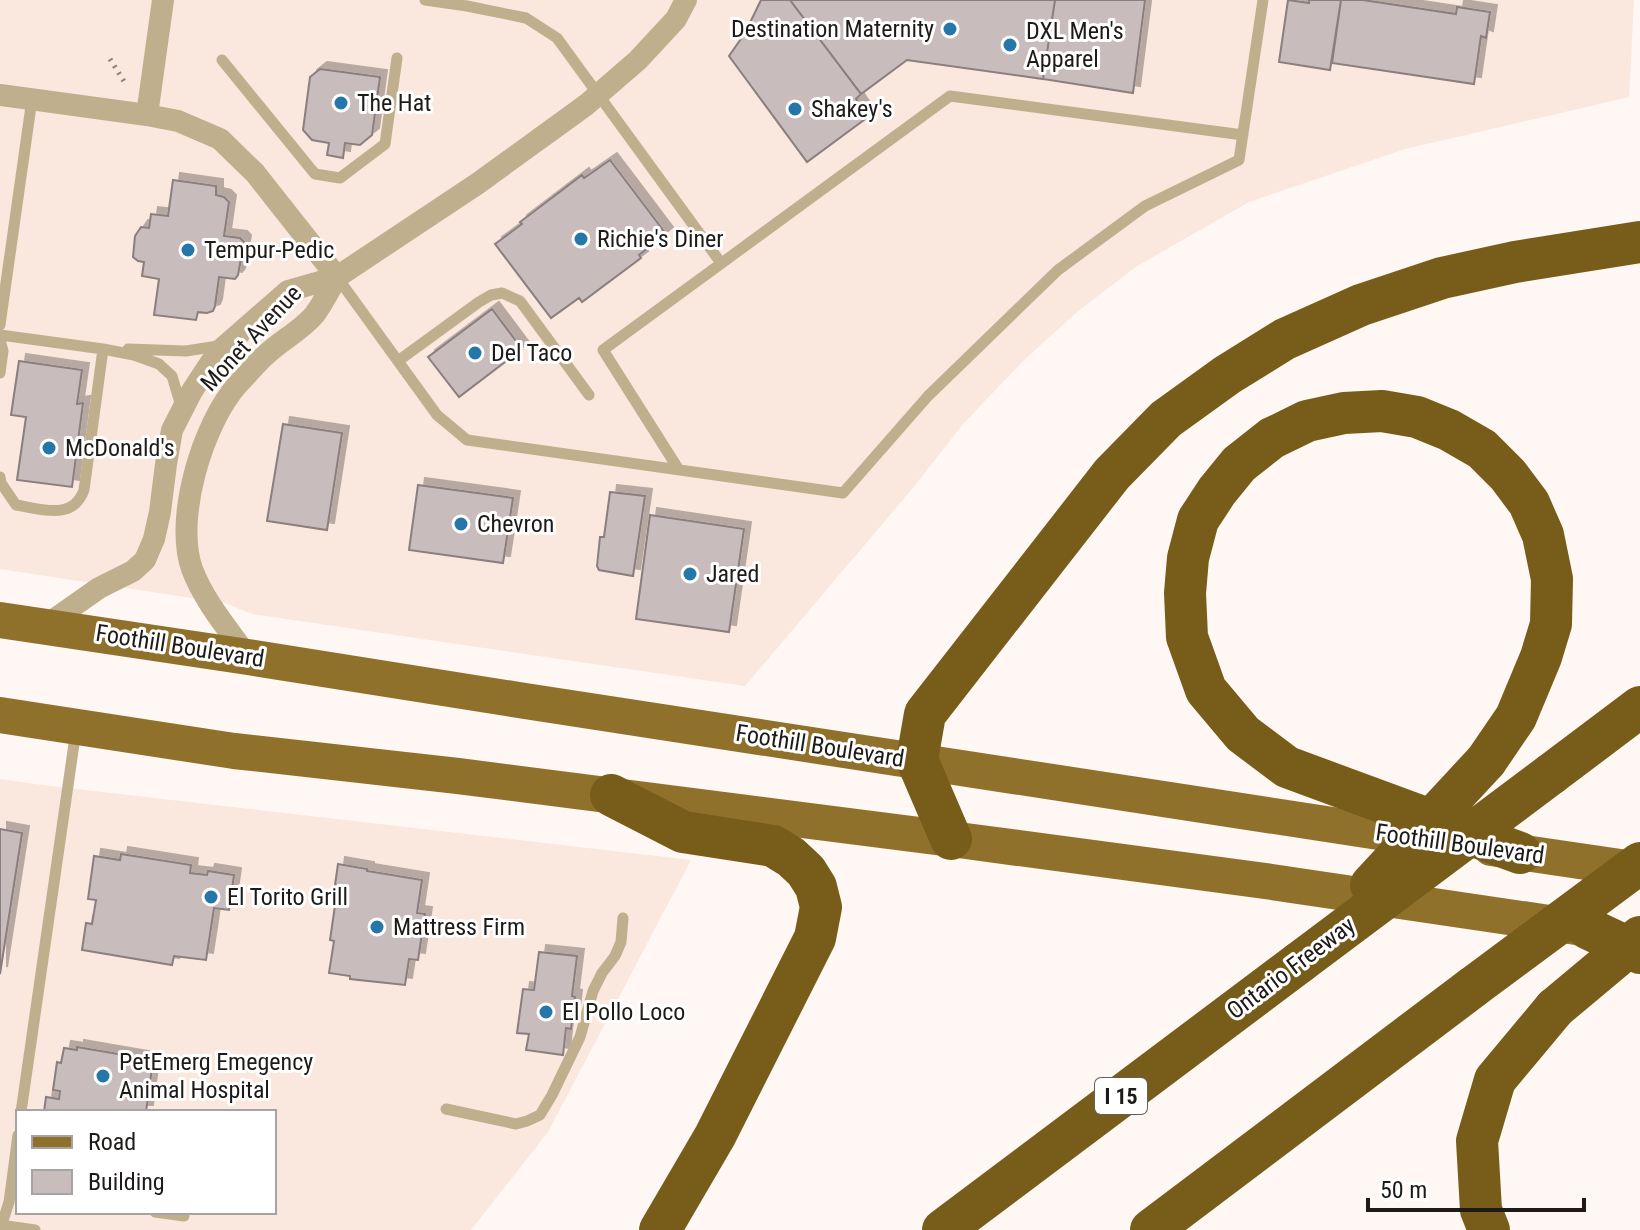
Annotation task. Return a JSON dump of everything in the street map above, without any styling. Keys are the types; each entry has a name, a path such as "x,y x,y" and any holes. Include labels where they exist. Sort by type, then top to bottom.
{"highway":[{"path":"951,839 917,760 925,714 1112,474 1166,419 1227,375 1285,339 1361,305 1442,278 1515,262 1640,242"},
{"path":"1300,962 1486,761 1516,717 1551,624 1552,579 1543,535 1529,503 1508,475 1482,449 1449,430 1417,417 1382,411 1344,413 1307,421 1272,438 1239,464 1217,491 1198,520 1188,558 1185,593 1187,637 1206,690 1243,734 1287,767 1520,853"},
{"name":"Ontario Freeway","path":"943,1230 1640,707"},
{"path":"611,795 683,832 773,846 806,871 816,887 821,907 815,938 715,1136 660,1230"},
{"path":"1151,1230 1640,863"},
{"path":"1587,928 1640,953"},
{"path":"1489,1230 1481,1210 1477,1141 1495,1080 1555,1008 1640,937"}],"main road":[{"name":"Foothill Boulevard","path":"0,620 1640,870"},
{"path":"0,715 234,751 611,795 1257,880 1640,937"}],"street":[{"path":"147,115 163,0"},
{"name":"Monet Avenue","path":"45,626 99,588 133,571 145,560 160,512 172,430 192,391 217,353 288,291 337,277 489,175 586,105 638,60 676,19 686,0"},
{"path":"0,95 178,121 220,139 255,173 337,277"},
{"name":"Monet Avenue","path":"248,657 213,608 197,582 191,565 187,543 194,471 218,411 266,355 313,316 337,277"}],"lane":[{"path":"425,0 526,18 557,38 721,263"},
{"path":"337,277 437,415 467,440 843,493 928,396 1058,270 1145,206 1239,160 1263,0"},
{"path":"222,60 315,174 340,178 385,144 397,58"},
{"path":"679,470 603,350 950,96 1243,135"},
{"path":"0,325 32,99"},
{"path":"398,361 479,302 502,293 520,301 589,395"},
{"path":"0,373 3,351 0,338 103,349 186,351 228,344"},
{"path":"103,349 159,364 172,376 183,410"},
{"path":"0,503 60,511 71,509 80,501 103,349"},
{"path":"0,477 16,505"},
{"path":"21,1110 77,726"},
{"path":"446,1109 516,1124 540,1115 580,1037 598,982 621,942 623,918"},
{"path":"16,1147 9,1202 1,1227 35,1230"},
{"path":"170,1214 184,1216"}],"path":[{"path":"110,59 125,83"}],"shaded area":[{"path":"0,0 1634,0 1629,97 1405,149 1249,202 1137,266 1077,312 1024,360 963,424 745,686 252,614 225,603 0,569"},
{"path":"0,779 691,860 548,1132 471,1230 0,1230"}],"building":[{"path":"761,0 790,0 861,94 856,99 868,117 807,162 729,56 745,33"},
{"path":"790,0 1055,0 1043,79 907,60 861,94"},
{"path":"1055,0 1145,0 1133,93 1043,79"},
{"path":"1288,0 1309,3 1309,0 1341,0 1330,70 1279,62"},
{"path":"1341,0 1363,0 1456,14 1457,7 1490,12 1486,38 1481,36 1474,84 1332,63"},
{"name":"The Hat","path":"320,69 380,77 372,135 360,145 345,143 343,158 327,155 329,143 312,140 303,130 310,77"},
{"name":"Richie's Diner","path":"610,160 666,234 639,255 641,258 582,302 579,298 551,318 495,244 582,175 584,178"},
{"name":"Tempur-Pedic","path":"173,180 216,186 216,195 229,202 224,236 240,238 244,242 238,275 235,279 219,277 213,311 198,312 196,320 154,315 159,279 142,276 144,262 133,257 135,236 141,227 149,228 151,214 168,216"},
{"name":"Del Taco","path":"492,309 522,349 459,397 428,357"},
{"name":"McDonald's","path":"19,361 82,370 77,404 83,403 72,487 17,480 26,417 11,415"},
{"path":"283,424 342,433 327,530 267,521"},
{"name":"Chevron","path":"418,485 513,498 503,563 409,550"},
{"path":"610,492 645,496 633,576 599,570 597,566"},
{"name":"Jared","path":"650,515 744,529 729,632 636,619"},
{"path":"0,829 22,833 0,974"},
{"path":"121,854 191,865 190,873 207,875 208,871 234,875 229,910 214,908 206,960 174,956 172,965 82,950 86,923 92,924 96,900 88,899 94,856 120,860"},
{"name":"Mattress Firm","path":"338,864 422,880 417,913 425,914 418,960 409,959 405,985 350,979 350,976 329,973"},
{"name":"El Pollo Loco","path":"539,952 577,956 571,1029 566,1028 563,1055 526,1050 529,1034 517,1033 523,989 534,990"},
{"name":"PetEmerg Emegency Animal Hospital","path":"77,1047 153,1060 146,1110 44,1110 46,1097 59,1099 60,1091 53,1090 57,1062 61,1063 64,1048 77,1050"}],"place":[{"name":"Destination Maternity","path":"950,29"},
{"name":"DXL Men's Apparel","path":"1010,45"},
{"name":"The Hat","path":"341,103"},
{"name":"Shakey's","path":"795,109"},
{"name":"Richie's Diner","path":"581,239"},
{"name":"Tempur-Pedic","path":"188,250"},
{"name":"Del Taco","path":"475,353"},
{"name":"McDonald's","path":"49,448"},
{"name":"Chevron","path":"461,524"},
{"name":"Jared","path":"690,574"},
{"name":"El Torito Grill","path":"211,897"},
{"name":"Mattress Firm","path":"377,927"},
{"name":"El Pollo Loco","path":"546,1012"},
{"name":"PetEmerg Emegency Animal Hospital","path":"103,1076"}]}
